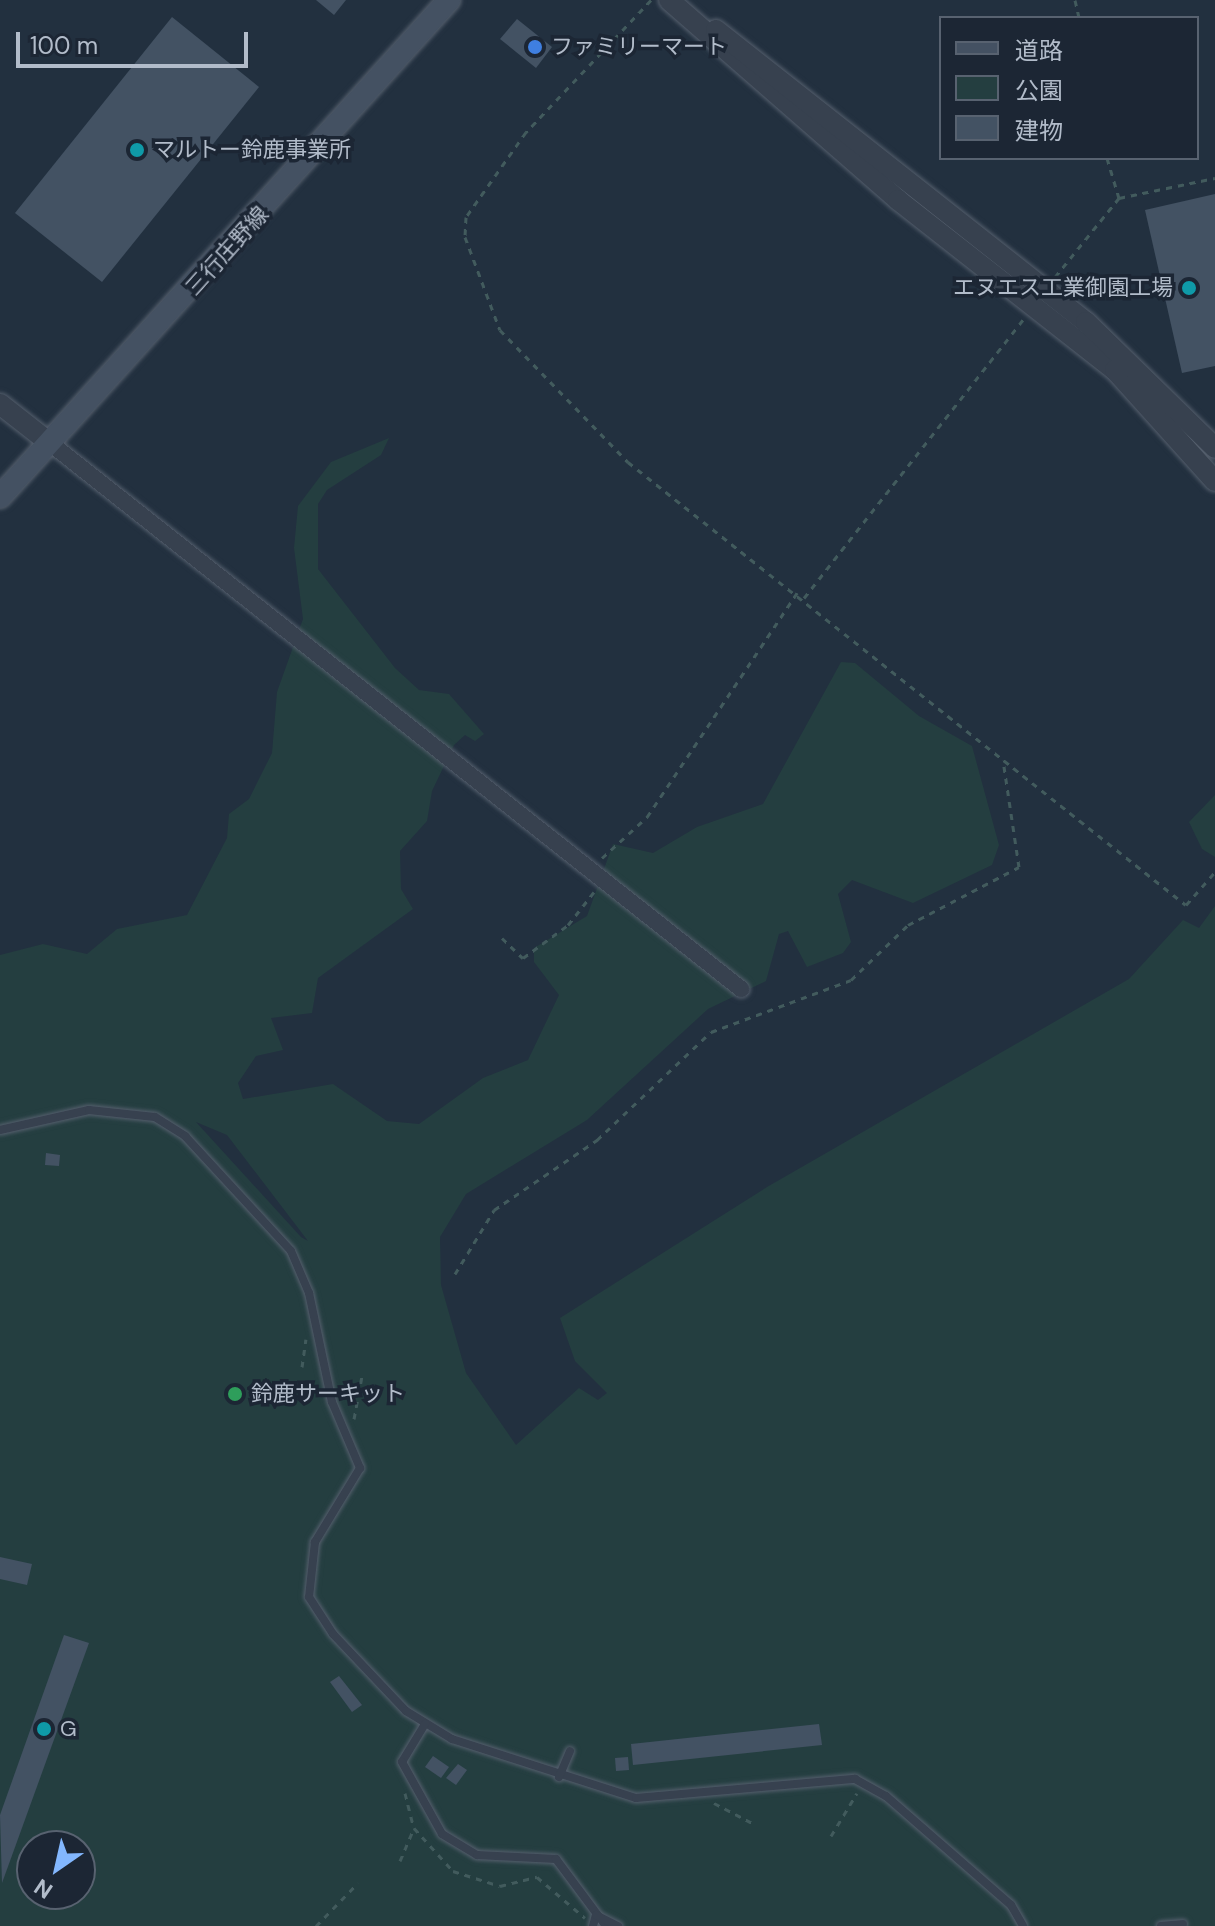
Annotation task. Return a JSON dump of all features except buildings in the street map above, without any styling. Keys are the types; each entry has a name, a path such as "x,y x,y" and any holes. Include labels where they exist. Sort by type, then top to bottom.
{"main road":[{"name":"三行庄野線","path":"0,497 449,0"}],"street":[{"path":"671,0 1046,289 1131,361 1215,448"},
{"path":"671,0 779,101 1115,370 1215,481"},
{"path":"0,404 741,989"}],"lane":[{"path":"0,1130 89,1110 155,1117 185,1136 291,1251 309,1293 332,1402 360,1468 315,1542 309,1597 370,1678 425,1724 559,1777 658,1801 855,1779 886,1796 1011,1905 1023,1926"},
{"path":"425,1724 402,1762 442,1834 477,1855 556,1859 606,1926"},
{"path":"559,1777 570,1751"},
{"path":"593,1926 596,1915"},
{"path":"596,1915 618,1926"},
{"path":"1161,1926 1183,1924"}],"path":[{"path":"651,0 526,132 466,217 465,237 500,330 628,462 804,598 1186,905 1215,872"},
{"path":"1108,160 1119,198"},
{"path":"1046,289 1119,198 1215,178"},
{"path":"804,598 1033,306"},
{"path":"502,938 523,958 568,925 602,879 601,859 647,817 797,593"},
{"path":"455,1274 494,1210 597,1140 711,1032 851,980 908,925 1019,867 1003,758"},
{"path":"354,1417 362,1376"},
{"path":"831,1836 860,1787 869,1790"},
{"path":"700,1804 712,1802 754,1824"},
{"path":"400,1861 414,1828"},
{"path":"316,1926 358,1883"}],"green space":[{"name":"鈴鹿サーキット","path":"389,438 381,455 327,490 318,504 318,569 395,668 419,690 449,694 484,734 475,741 465,735 454,745 432,791 427,821 400,851 401,889 413,909 318,978 312,1013 271,1018 283,1050 256,1056 238,1083 243,1099 333,1084 387,1121 419,1124 483,1078 528,1060 559,995 534,962 534,948 587,916 613,844 653,853 697,827 763,804 841,662 855,663 919,716 972,746 999,845 992,865 913,903 852,880 838,894 851,942 843,953 807,967 788,931 779,934 766,981 708,1009 587,1120 466,1194 440,1237 441,1285 466,1373 516,1445 579,1388 598,1400 607,1393 575,1361 560,1318 767,1187 1129,979 1183,920 1199,928 1215,906 1215,1926 0,1926 0,955 43,944 87,954 117,929 187,915 227,838 229,814 249,799 272,753 277,692 303,619 294,548 298,506 331,462","holes":["196,1122 227,1135 308,1241"]},
{"path":"1215,795 1215,857 1202,849 1189,822"}],"place":[{"name":"ファミリーマート","path":"535,47"},
{"name":"マルトー鈴鹿事業所","path":"137,150"},
{"name":"エヌエス工業御園工場","path":"1189,288"},
{"name":"鈴鹿サーキット","path":"235,1394"},
{"name":"G","path":"44,1729"}]}
